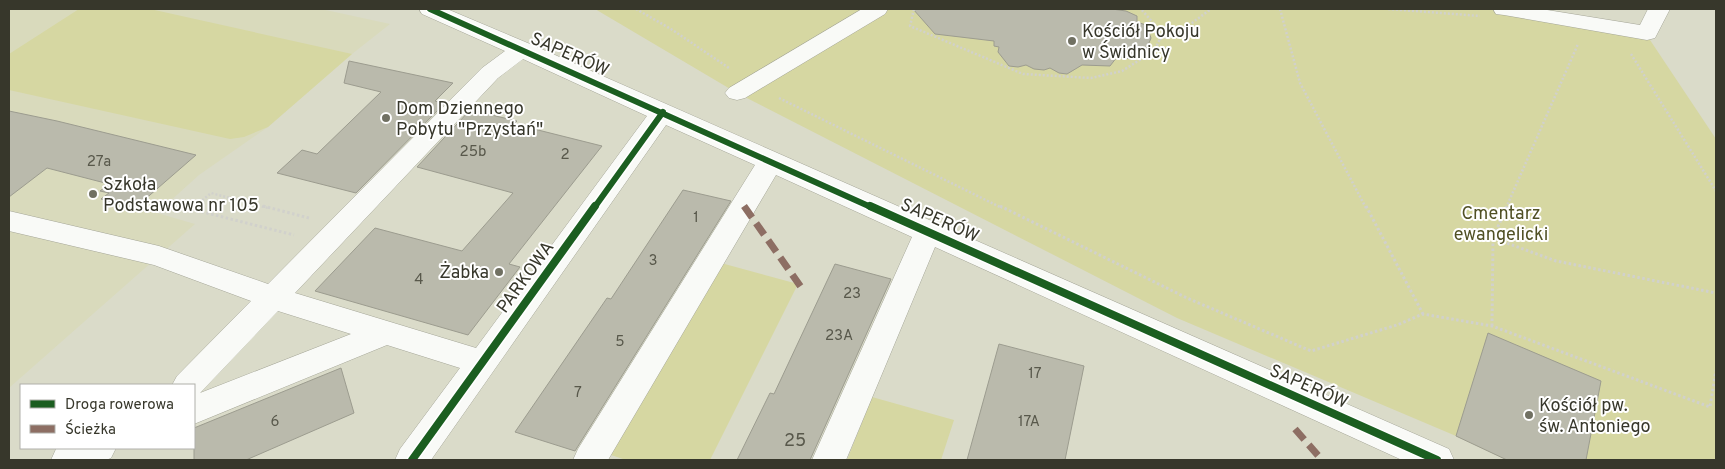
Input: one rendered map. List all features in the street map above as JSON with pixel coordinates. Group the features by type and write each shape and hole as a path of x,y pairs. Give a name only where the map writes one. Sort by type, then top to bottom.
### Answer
{"street":[{"name":"SAPERÓW","path":"430,9 1437,460"},
{"path":"744,88 877,9"},
{"path":"1504,9 1629,40 1647,33 1659,9"},
{"path":"189,384 274,298 326,237 490,74 522,50"},
{"name":"PARKOWA","path":"412,460 663,112"},
{"path":"590,460 771,161"},
{"path":"9,221 159,256 274,298 482,362"},
{"path":"829,460 928,232"},
{"path":"195,410 385,333"},
{"path":"68,460 96,449"}],"path":[{"path":"636,9 671,29 744,88 902,160 1187,298 1310,350 1397,325 1423,314 1492,326 1710,407 1716,370"},
{"path":"914,9 910,26 1023,74 1091,78 1122,71 1154,51 1160,39 1155,25 1141,9"},
{"path":"1160,39 1177,34 1211,9"},
{"path":"1280,9 1300,83 1423,314"},
{"path":"1629,40 1716,191"},
{"path":"1492,326 1493,238 1579,42"},
{"path":"211,193 328,223 326,237 311,240 192,209 211,193"},
{"path":"1493,238 1556,261 1716,293"}],"shaded area":[{"name":"Szkoła Podstawowa nr 105","path":"9,9 321,9 390,24 352,54 268,127 199,175 157,213 195,224 9,388"}],"green space":[{"path":"79,9 150,9 352,54 268,127 244,137 230,139 9,90 9,54"},
{"name":"Cmentarz ewangelicki","path":"595,9 1531,9 1554,13 1650,40 1716,139 1716,460 1507,460 1456,436 1177,318 737,93"},
{"path":"721,263 798,284 710,460 626,460 611,455"},
{"path":"872,397 954,420 941,460 847,460"}],"building":[{"name":"Kościół Pokoju w Świdnicy","path":"913,9 1112,9 1126,11 1137,16 1137,22 1146,25 1151,38 1146,50 1131,53 1132,59 1117,57 1110,66 1082,65 1067,74 1059,73 1050,68 1044,70 1034,69 1026,65 1018,67 1009,66 998,52 999,47 994,46 994,41 935,34"},
{"path":"349,61 453,83 435,101 444,104 356,193 277,173 302,150 317,154 381,92 344,83"},
{"path":"470,110 517,121 514,124 602,146 509,264 520,267 468,335 315,291 375,228 462,251 513,193 417,167"},
{"path":"9,111 196,155 135,208 101,199 109,193 100,191 109,184 47,168 9,197"},
{"path":"683,190 731,201 575,451 515,432 607,298 611,299"},
{"path":"835,264 891,279 810,460 737,460 770,393 774,394"},
{"name":"Kościół pw. św. Antoniego","path":"1488,333 1601,381 1586,460 1507,460 1456,436"},
{"path":"999,344 1084,366 1065,460 967,460"},
{"path":"341,368 354,413 246,460 194,460 195,428"}],"marked path":[{"path":"744,206 801,287"},
{"path":"1295,429 1322,460"}],"cycle path":[{"path":"430,9 1437,460"},
{"path":"412,460 663,112"}],"place":[{"name":"Kościół Pokoju w Świdnicy","path":"1072,41"},
{"name":"Dom Dziennego Pobytu \"Przystań\"","path":"386,118"},
{"name":"Szkoła Podstawowa nr 105","path":"93,194"},
{"name":"Żabka","path":"499,272"},
{"name":"Kościół pw. św. Antoniego","path":"1529,415"}]}
